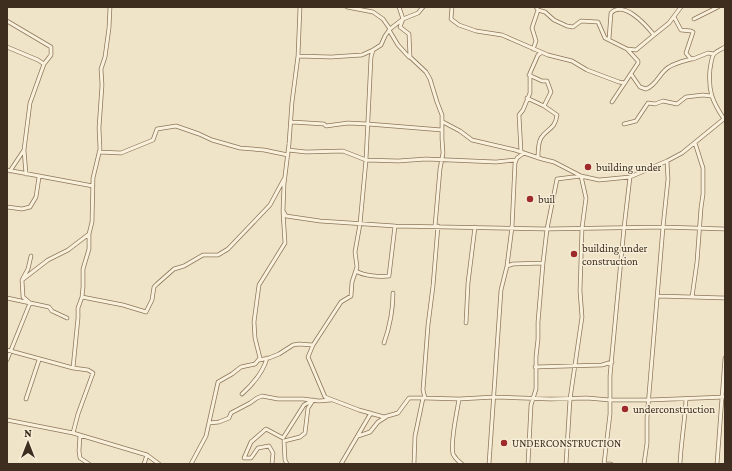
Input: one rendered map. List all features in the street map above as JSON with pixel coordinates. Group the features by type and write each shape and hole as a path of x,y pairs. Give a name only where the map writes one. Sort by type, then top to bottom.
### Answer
{"street":[{"path":"73,368 78,308 84,287 83,269 89,249 93,186 99,152 102,85 101,69 109,28 110,7"},
{"path":"260,360 255,338 254,322 259,284 285,243 283,210 285,177 298,56 300,7"},
{"path":"347,7 373,12 383,19 398,46 426,72 442,112 443,153 440,169 436,226 434,286 427,331 423,390 424,398 415,436 414,464"},
{"path":"399,7 404,19 400,28 408,34 410,58"},
{"path":"298,56 345,56 364,54 381,45 385,36 390,30 404,19 418,13 422,7"},
{"path":"452,7 450,16 456,23 476,31 502,35 541,53 572,61 587,70 625,83"},
{"path":"627,50 636,50 663,29 674,17 680,7"},
{"path":"694,19 718,7"},
{"path":"532,49 536,41 532,28 537,8 545,12 554,20 571,27 581,21 598,22 604,36 627,50 638,61 612,102"},
{"path":"609,39 611,13 620,8 638,16 654,35"},
{"path":"674,17 681,30 693,32 686,53 691,59"},
{"path":"7,21 51,47 51,55 44,64 30,103 24,150 26,174"},
{"path":"7,47 44,64"},
{"path":"631,74 640,87 646,89 654,85 670,66 708,53 714,54 725,47"},
{"path":"373,50 371,57 366,160 360,224 355,252 357,263 352,282 351,296 341,302 314,345 308,356 308,360 324,396 359,410 386,417"},
{"path":"489,464 501,290 507,266 512,227 512,202 516,160 522,153 519,117 530,90 529,75 541,53"},
{"path":"443,122 460,131 472,140 554,162 581,176 599,180 630,177 682,153 724,119 711,96 709,78 714,54"},
{"path":"529,75 540,81 547,81 550,87 550,95 544,106"},
{"path":"624,124 636,121 648,103 655,104 663,101 677,104 686,97 703,95 711,96"},
{"path":"527,98 544,106 556,114 557,118 552,127 540,140 538,158"},
{"path":"292,122 324,124 326,126 342,124 368,124 442,130"},
{"path":"99,152 116,154 125,152 153,140 157,129 173,126 240,148 288,154"},
{"path":"692,297 697,262 703,194 703,168 696,143"},
{"path":"24,150 9,171 93,186"},
{"path":"288,150 306,152 343,151 366,160 398,161 426,159 496,162 516,160"},
{"path":"644,464 647,443 649,400 668,179 667,161"},
{"path":"566,464 570,399 582,317 580,291 582,228 586,198 581,176"},
{"path":"528,464 531,405 536,389 535,367 538,322 547,229 557,179 581,176"},
{"path":"7,207 22,210 30,207 36,197 39,177"},
{"path":"82,298 123,305 146,312 152,300 154,287 156,284 174,269 184,266 203,255 218,255 228,249 270,205 285,177"},
{"path":"611,464 604,464 609,421 612,362 624,228 630,177"},
{"path":"283,210 283,213 288,217 320,221 395,226 512,227 547,229 663,227 725,229"},
{"path":"356,271 361,274 376,276 390,275 395,226"},
{"path":"466,323 468,283 474,227"},
{"path":"22,280 48,260 68,250 89,234"},
{"path":"582,248 604,249"},
{"path":"30,303 23,297 22,280 28,268 31,256"},
{"path":"507,266 513,264 543,263"},
{"path":"384,343 390,327 393,310 393,292"},
{"path":"658,296 725,298"},
{"path":"7,298 49,307 54,312 67,318"},
{"path":"7,360 8,350 30,303"},
{"path":"190,464 206,436 218,382 241,367 255,364 260,360 283,352 294,345 314,345"},
{"path":"8,350 39,360 88,370 93,373 78,414 73,433"},
{"path":"242,394 260,375 267,358"},
{"path":"717,464 721,427 725,358"},
{"path":"26,399 39,360"},
{"path":"535,367 602,365 612,362"},
{"path":"209,423 219,422 229,418 231,414 260,397 325,401 333,400"},
{"path":"358,436 370,432 378,422 386,417 398,413 409,398 459,399 494,397 649,400 723,397"},
{"path":"459,399 455,417 453,450 454,455 462,464"},
{"path":"680,464 686,399"},
{"path":"272,464 273,453 269,446 258,448 251,458 244,458 251,442 266,429 283,438 304,405 313,400"},
{"path":"287,464 285,460 284,440 300,437 305,432 308,408 313,400"},
{"path":"341,464 371,413"},
{"path":"7,420 80,435 147,456 159,464"},
{"path":"80,435 80,458 89,464"},
{"path":"144,464 147,456"}],"place":[{"name":"building under","path":"588,167"},
{"name":"buil","path":"530,199"},
{"name":"building under construction","path":"574,254"},
{"name":"underconstruction","path":"625,409"},
{"name":"UNDERCONSTRUCTION","path":"504,443"}]}
